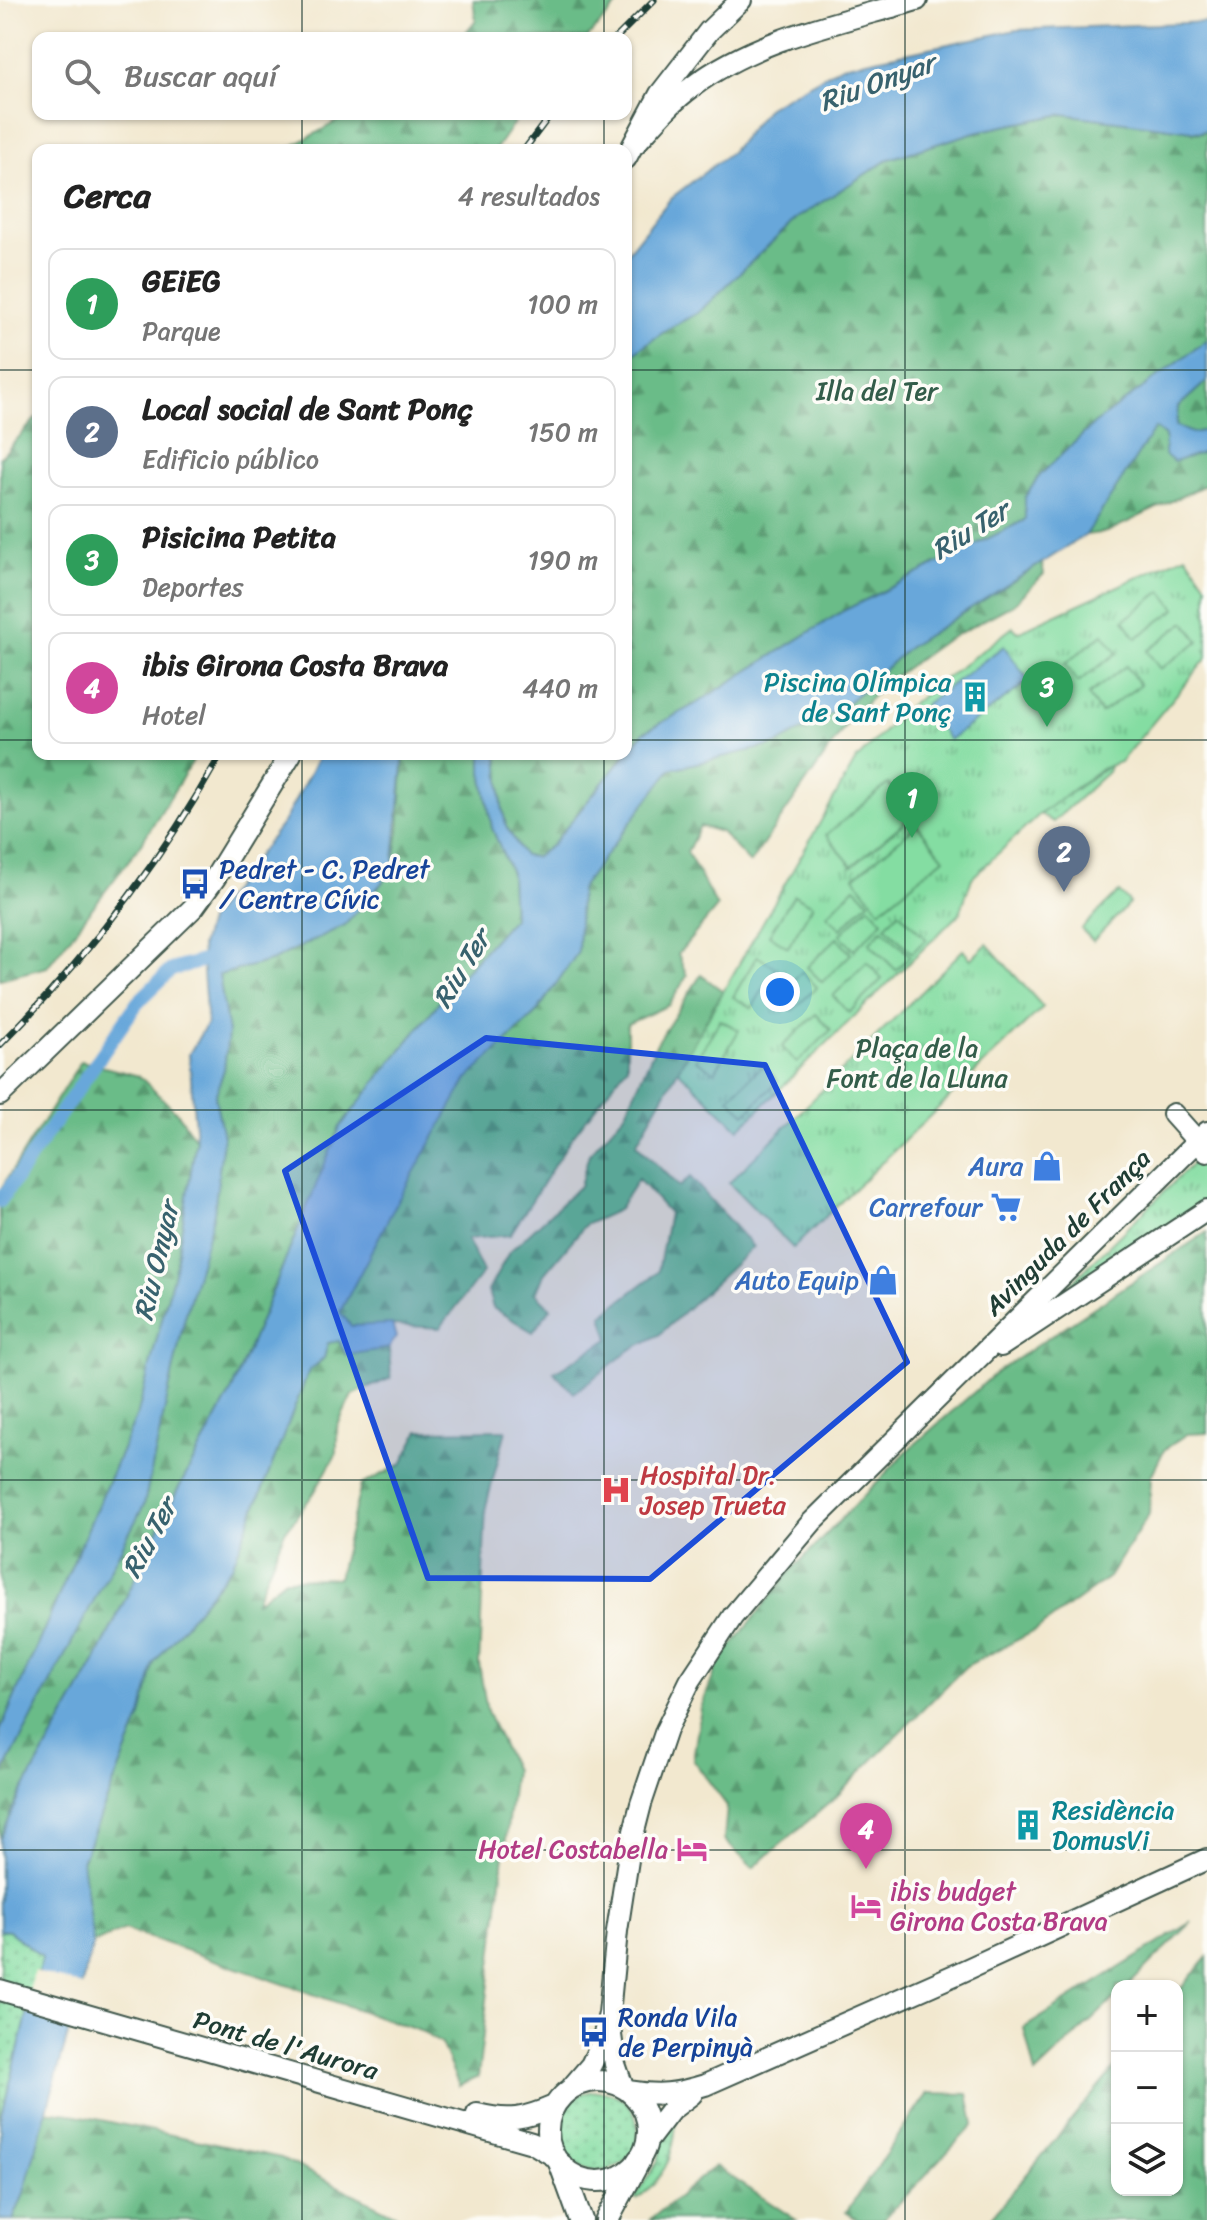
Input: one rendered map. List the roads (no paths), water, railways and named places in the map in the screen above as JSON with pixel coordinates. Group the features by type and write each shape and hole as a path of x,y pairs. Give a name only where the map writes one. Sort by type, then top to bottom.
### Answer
{"main road":[{"path":"632,149 660,94 709,31 741,0"},
{"path":"632,150 681,95 727,65 789,38 917,0"},
{"path":"0,1095 194,907 287,760"},
{"path":"1203,1142 1173,1114 1207,1122"},
{"name":"Avinguda de França","path":"572,2087 597,2055 609,2014 617,1931 634,1833 663,1738 690,1681 733,1616 812,1522 1203,1142"},
{"name":"Avinguda de França","path":"964,1371 1207,1210"},
{"path":"581,2220 547,2131 554,2106 572,2087 597,2080 653,2095 673,2095 705,2085 1207,1859"},
{"name":"Pont de l'Aurora","path":"0,1979 452,2114 532,2143 558,2160"},
{"name":"Pont de l'Aurora","path":"0,1990 452,2114 498,2119 525,2118 554,2106"},
{"name":"Avinguda de França","path":"609,2014 615,2064 626,2089"},
{"path":"558,2160 577,2177 605,2181 624,2174 671,2110 705,2085"},
{"path":"607,2220 643,2150 649,2128 644,2110 626,2089"}],"water":[{"name":"Riu Onyar","path":"1207,22 1207,130 1200,132 1063,114 975,132 889,159 797,218 698,313 632,354 632,247 671,198 731,152 768,107 842,66 1016,30"},
{"path":"1207,340 1207,381 1178,407 1176,426 1192,433 1207,430 1207,451 1174,462 1165,455 1165,436 1155,428 1086,535 909,647 849,702 778,744 671,769 580,889 578,952 536,1013 467,1079 397,1202 340,1312 351,1326 392,1324 396,1337 389,1348 346,1355 339,1341 328,1343 324,1358 309,1371 232,1566 154,1663 141,1716 82,1861 93,1944 23,2196 13,2220 0,2220 0,2122 42,1957 9,1931 0,1930 0,1839 20,1796 95,1662 175,1495 231,1392 340,1127 448,991 513,918 511,873 492,828 482,760 498,760 506,826 524,856 536,857 552,845 621,760 632,760 632,747 644,732 694,705 843,611 1025,520 1025,497 1040,475 1094,424"},
{"path":"1004,646 1029,681 949,740 924,705"},
{"path":"317,760 403,760 393,870 345,925 273,960 219,975 228,1033 224,1069 215,1097 223,1137 214,1213 184,1321 144,1505 0,1779 0,1731 138,1413 176,1264 196,1140 189,1054 207,1023 201,946 208,921 284,821"}],"waterway":[{"path":"0,1201 138,1002 171,970 202,961"}],"railway":[{"path":"622,32 654,0"},
{"path":"528,144 546,120"},
{"path":"0,1045 63,978 121,907 173,833 218,760"}],"place":[{"name":"Piscina Olímpica de Sant Ponç","path":"975,697"},
{"name":"Pisicina Petita","path":"1047,727"},
{"name":"GEiEG","path":"912,838"},
{"name":"Pedret - C. Pedret / Centre Cívic","path":"195,884"},
{"name":"Local social de Sant Ponç","path":"1064,892"},
{"name":"Aura","path":"1047,1166"},
{"name":"Carrefour","path":"1006,1207"},
{"name":"Auto Equip","path":"883,1280"},
{"name":"Hospital Dr. Josep Trueta","path":"616,1490"},
{"name":"Residència DomusVi","path":"1028,1825"},
{"name":"Hotel Costabella","path":"692,1849"},
{"name":"ibis Girona Costa Brava","path":"866,1869"},
{"name":"ibis budget Girona Costa Brava","path":"866,1906"},
{"name":"Ronda Vila de Perpinyà","path":"594,2032"}],"park label":[{"name":"Illa del Ter","path":"877,391"},
{"name":"Plaça de la Font de la Lluna","path":"917,1063"}],"water label":[{"name":"Riu Ter","path":"970,530"},
{"name":"Riu Ter","path":"461,969"},
{"name":"Riu Ter","path":"149,1538"}]}
